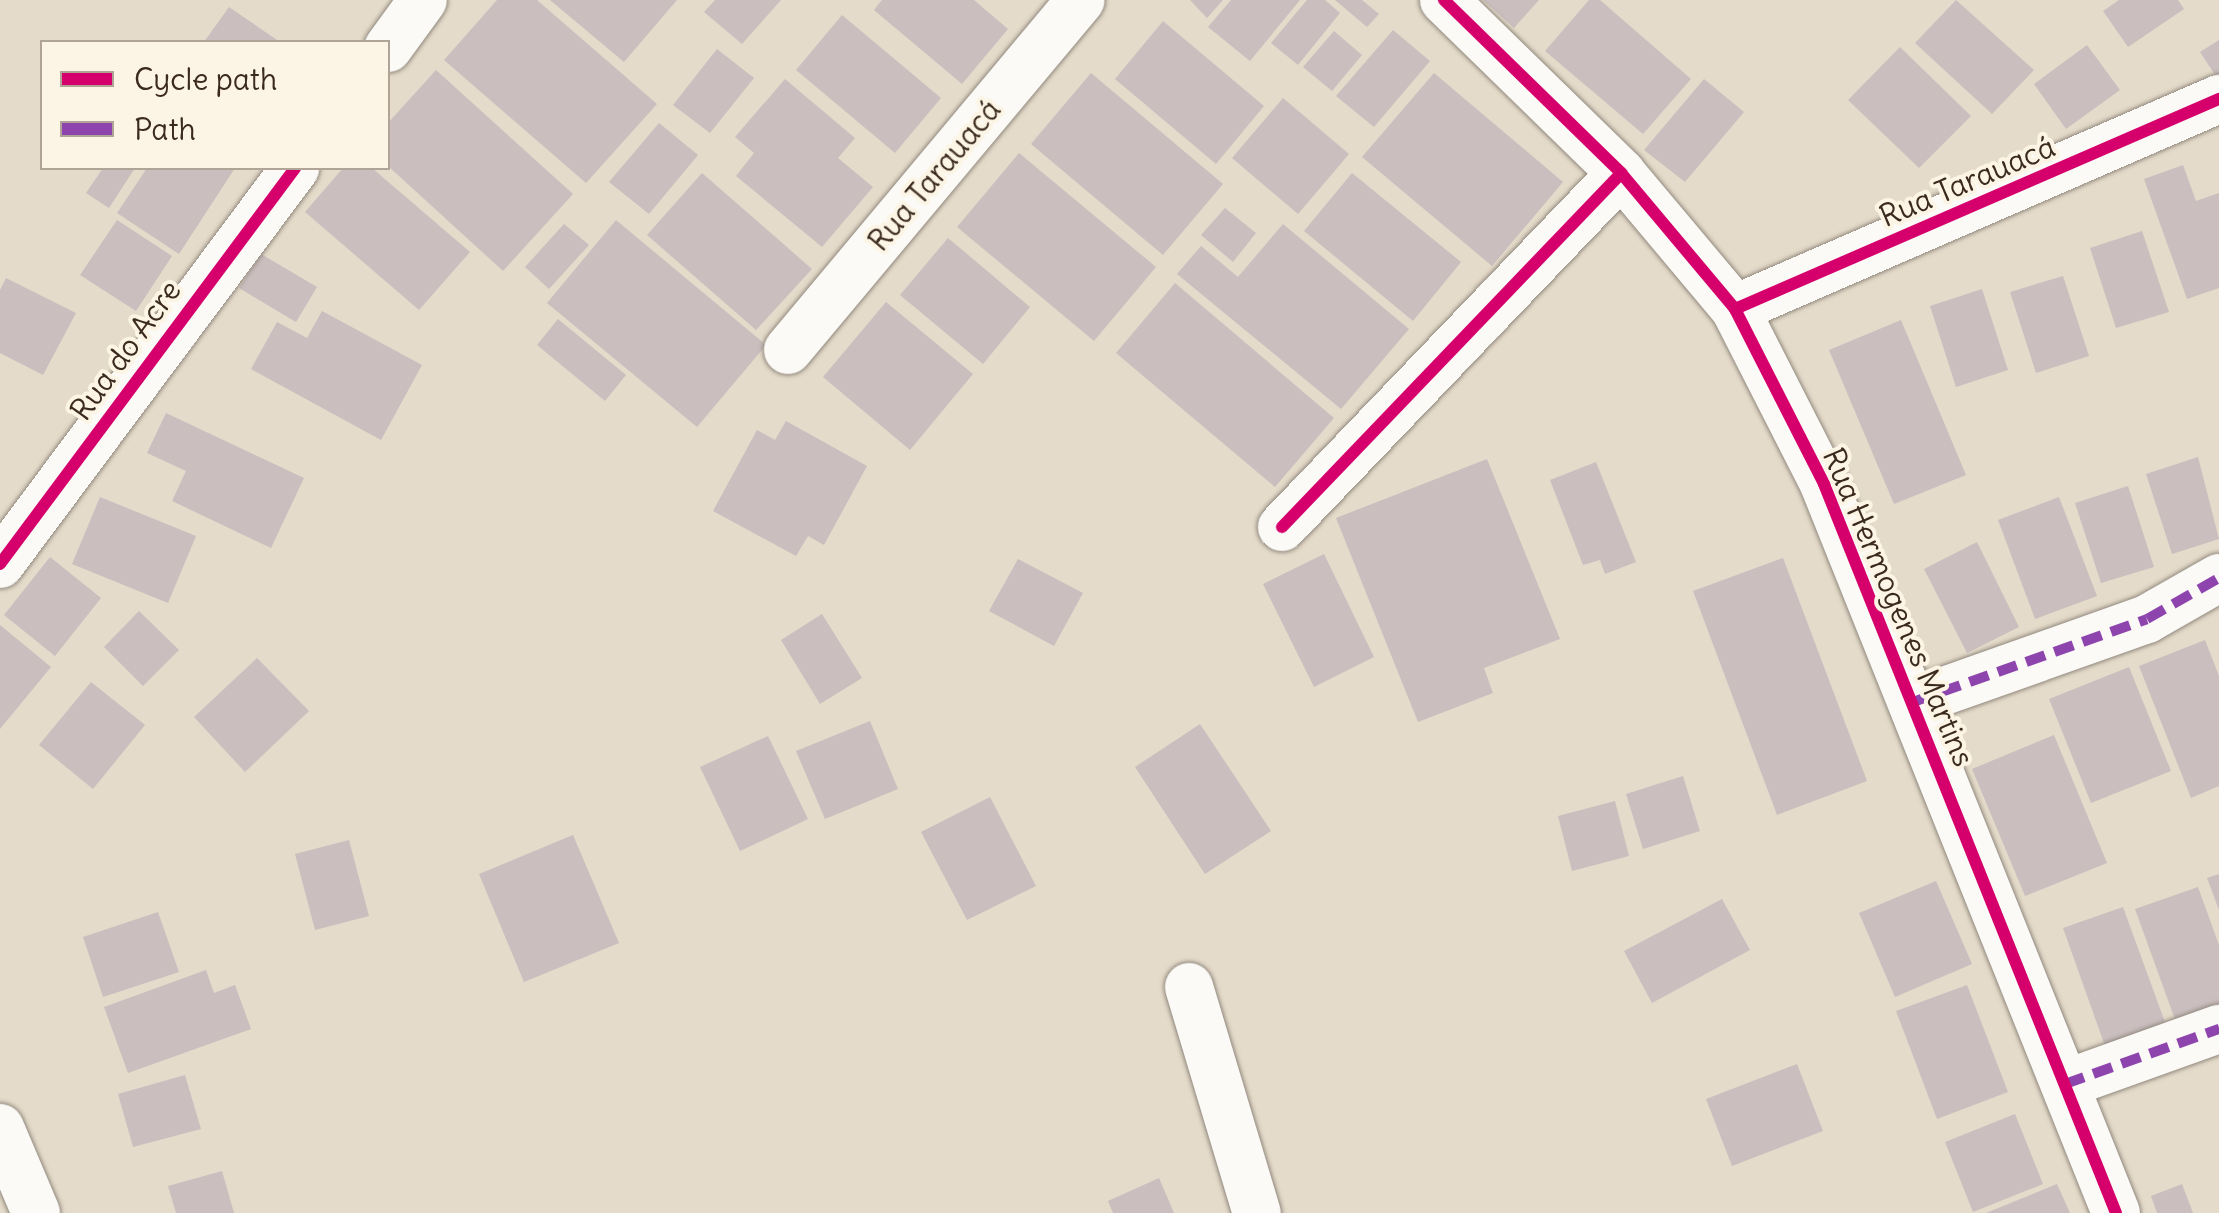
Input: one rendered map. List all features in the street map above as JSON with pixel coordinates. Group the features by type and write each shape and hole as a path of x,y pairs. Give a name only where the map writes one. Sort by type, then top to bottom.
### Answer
{"street":[{"path":"390,45 423,0"},
{"name":"Rua Tarauacá","path":"788,350 1081,0"},
{"name":"Rua Hermogenes Martins","path":"1444,0 1622,172 1735,310 1824,484 2116,1213"},
{"name":"Rua Tarauacá","path":"1735,310 2219,100"},
{"name":"Rua do Acre","path":"0,564 293,170"},
{"path":"1282,527 1622,172"},
{"path":"1913,702 2148,619 2219,578"},
{"path":"1189,987 1257,1213"},
{"path":"2065,1084 2219,1029"},
{"path":"0,1128 36,1213"}],"building":[{"path":"497,0 537,0 657,104 586,183 444,60"},
{"path":"550,0 677,0 624,62"},
{"path":"715,0 781,0 742,44 704,12"},
{"path":"882,0 974,0 1008,29 962,84 874,10"},
{"path":"1190,0 1223,0 1207,18"},
{"path":"1231,0 1300,0 1250,61 1208,27"},
{"path":"1307,0 1325,0 1340,13 1298,65 1271,43"},
{"path":"1335,0 1362,0 1379,14 1367,27"},
{"path":"1483,0 1539,0 1514,28"},
{"path":"1589,0 1600,0 1691,79 1643,134 1545,51"},
{"path":"1956,0 2034,70 1992,114 1915,43"},
{"path":"2119,0 2178,0 2184,9 2128,47 2103,11"},
{"path":"229,7 277,40 205,40"},
{"path":"842,15 941,98 895,153 796,70"},
{"path":"1163,21 1264,106 1216,164 1115,79"},
{"path":"1393,30 1430,61 1374,127 1336,96"},
{"path":"1334,31 1362,55 1332,91 1303,67"},
{"path":"2219,40 2219,81 2200,52"},
{"path":"2087,45 2120,90 2066,129 2034,84"},
{"path":"1900,47 1971,116 1919,168 1848,100"},
{"path":"717,49 754,78 710,133 673,105"},
{"path":"436,70 573,194 503,271 390,168 390,121"},
{"path":"1091,73 1223,184 1163,255 1031,144"},
{"path":"1434,73 1563,182 1492,266 1362,157"},
{"path":"785,79 855,138 838,158 873,187 822,247 736,176 754,153 735,137"},
{"path":"1704,79 1744,112 1685,182 1644,150"},
{"path":"1283,98 1349,154 1298,214 1232,158"},
{"path":"659,123 698,155 649,214 609,182"},
{"path":"1019,153 1156,267 1094,341 957,227"},
{"path":"2183,165 2196,201 2219,193 2219,288 2187,299 2144,179"},
{"path":"102,170 134,170 109,208 86,193"},
{"path":"146,170 234,170 179,254 117,213"},
{"path":"341,170 374,170 470,252 419,310 305,212"},
{"path":"702,173 812,269 756,330 647,235"},
{"path":"1352,173 1461,262 1413,321 1304,231"},
{"path":"1225,208 1256,233 1233,262 1201,235"},
{"path":"117,220 172,256 136,311 80,275"},
{"path":"616,220 766,345 697,427 547,303"},
{"path":"564,224 589,245 549,289 525,267"},
{"path":"1283,224 1409,329 1341,409 1177,274 1201,246 1238,277"},
{"path":"2142,231 2169,312 2116,328 2090,248"},
{"path":"948,238 1030,307 983,364 900,295"},
{"path":"261,254 317,287 296,322 239,288"},
{"path":"2063,276 2089,356 2036,373 2010,292"},
{"path":"6,278 76,313 43,375 0,353 0,290"},
{"path":"1175,283 1334,418 1275,487 1116,353"},
{"path":"1982,289 2008,370 1956,387 1930,306"},
{"path":"886,302 973,374 910,450 823,377"},
{"path":"322,311 422,365 381,440 251,369 277,322 307,338"},
{"path":"558,319 626,375 605,401 537,345"},
{"path":"1901,320 1966,475 1894,504 1829,350"},
{"path":"166,413 304,478 271,548 172,501 186,471 147,453"},
{"path":"786,421 867,466 824,545 808,536 796,556 713,511 757,430 775,440"},
{"path":"2198,457 2219,539 2172,554 2146,474"},
{"path":"1487,459 1560,639 1484,668 1493,693 1418,722 1336,518"},
{"path":"1596,462 1636,562 1605,574 1600,560 1583,565 1550,480"},
{"path":"2128,486 2154,567 2101,583 2075,503"},
{"path":"100,497 196,536 168,603 72,564"},
{"path":"2059,497 2097,596 2035,619 1998,520"},
{"path":"1977,542 2019,627 1967,653 1924,569"},
{"path":"1324,554 1374,657 1314,687 1263,584"},
{"path":"50,557 101,598 55,656 4,615"},
{"path":"1783,558 1867,781 1777,815 1693,591"},
{"path":"1018,559 1083,593 1054,646 989,611"},
{"path":"139,611 179,650 143,686 104,647"},
{"path":"822,614 862,678 820,704 781,640"},
{"path":"0,625 51,667 0,729"},
{"path":"2205,640 2219,676 2219,786 2191,798 2139,666"},
{"path":"257,658 309,711 245,772 194,717"},
{"path":"2129,667 2171,771 2091,803 2049,699"},
{"path":"91,682 145,725 93,789 39,745"},
{"path":"870,721 898,789 825,819 796,751"},
{"path":"1200,724 1271,831 1205,874 1135,767"},
{"path":"2054,735 2107,863 2025,896 1972,769"},
{"path":"768,736 808,819 740,851 700,767"},
{"path":"1683,776 1700,831 1643,849 1626,794"},
{"path":"990,797 1036,886 967,920 921,832"},
{"path":"1615,801 1629,856 1572,871 1558,816"},
{"path":"573,835 619,943 524,982 479,874"},
{"path":"349,840 369,916 315,930 295,854"},
{"path":"2219,874 2219,910 2207,878"},
{"path":"1936,881 1972,964 1895,997 1859,913"},
{"path":"2198,887 2219,945 2219,1010 2177,1025 2135,909"},
{"path":"1722,899 1750,950 1652,1003 1624,951"},
{"path":"2123,907 2166,1025 2105,1046 2063,928"},
{"path":"158,912 179,972 103,997 83,937"},
{"path":"206,970 214,993 235,985 251,1029 128,1073 104,1007"},
{"path":"1967,985 2008,1092 1937,1119 1896,1011"},
{"path":"1797,1064 1823,1131 1732,1166 1706,1099"},
{"path":"185,1075 201,1129 133,1147 118,1094"},
{"path":"2015,1114 2043,1184 1973,1212 1945,1142"},
{"path":"222,1171 234,1213 176,1213 168,1186"},
{"path":"1159,1178 1174,1213 1113,1213 1108,1201"},
{"path":"2057,1184 2070,1213 1986,1213"},
{"path":"2182,1184 2193,1213 2157,1213 2151,1196"}],"marked path":[{"path":"1913,702 2147,619 2219,578"},
{"path":"2065,1084 2219,1029"}],"cycle path":[{"path":"1444,0 1621,173 1735,309 1824,484 2116,1213"},
{"path":"1735,309 2219,99"},
{"path":"0,564 294,170"},
{"path":"1282,527 1621,173"}]}
